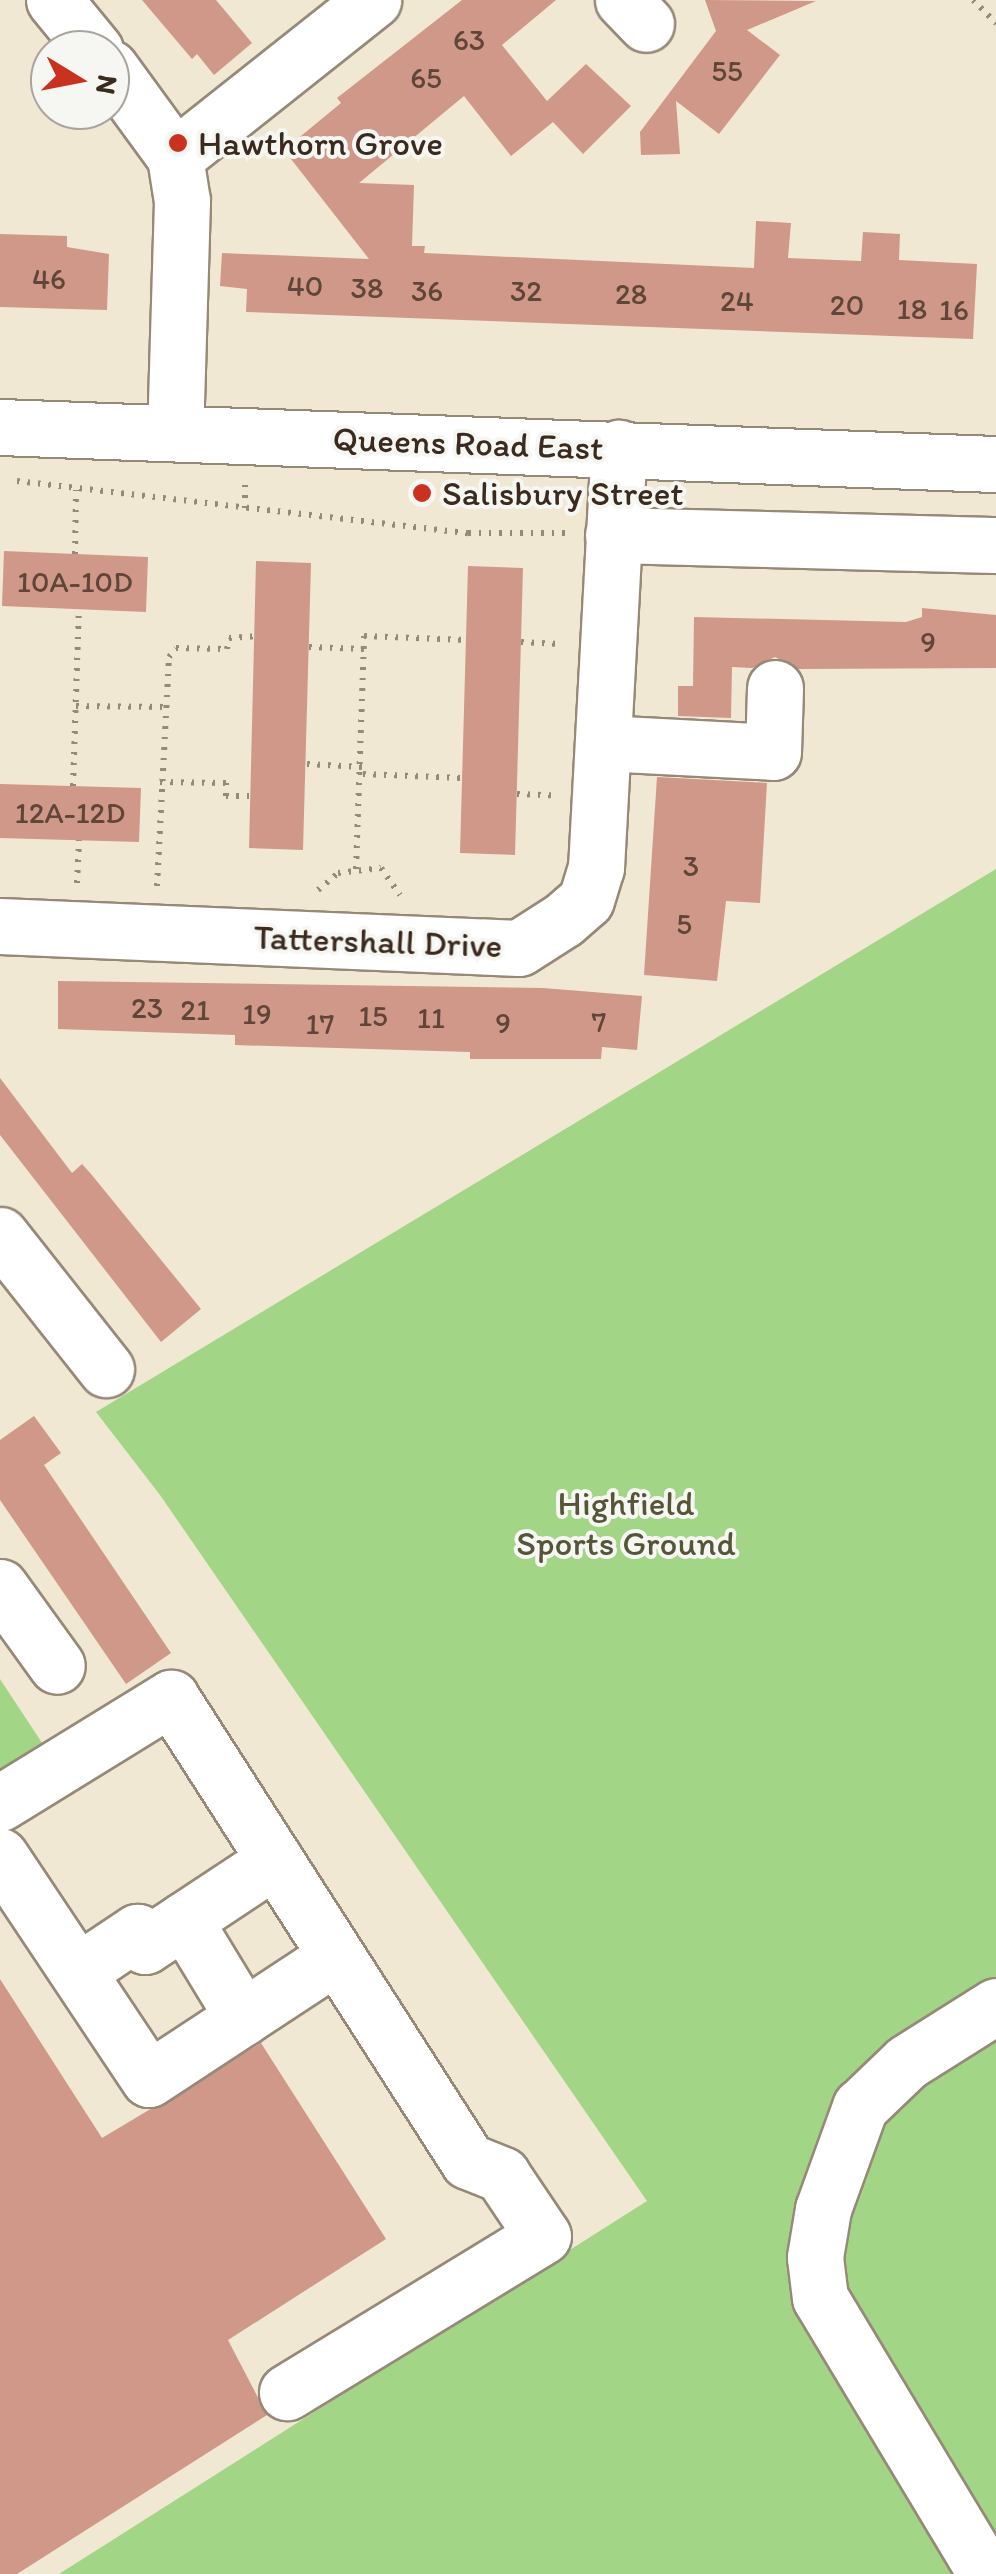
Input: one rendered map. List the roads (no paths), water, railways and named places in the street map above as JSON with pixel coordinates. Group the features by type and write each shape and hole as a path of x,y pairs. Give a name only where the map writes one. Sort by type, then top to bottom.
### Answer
{"street":[{"path":"54,0 79,30"},
{"path":"175,157 372,0"},
{"path":"130,95 175,157 182,200 175,433"},
{"name":"Queens Road East","path":"9,448 175,433 996,464"},
{"name":"Tattershall Drive","path":"0,926 518,948 586,900 596,868 604,743 594,528 619,448"},
{"path":"594,528 996,545"},
{"path":"604,743 774,752 775,688"},
{"path":"0,1235 106,1369"},
{"path":"9,1600 57,1666"},
{"path":"0,1803 171,1698 468,2161 502,2175 542,2236 287,2392"},
{"path":"0,1856 80,1970 149,2079 336,1956"},
{"path":"80,1970 136,1932 144,1946 275,1860"},
{"path":"184,1920 243,2017"},
{"path":"986,2574 820,2298 815,2257 828,2191 860,2107 907,2062 996,2006"}],"place":[{"name":"Hawthorn Grove","path":"178,143"},
{"name":"Salisbury Street","path":"422,493"}],"park label":[{"name":"Highfield Sports Ground","path":"626,1523"}]}
